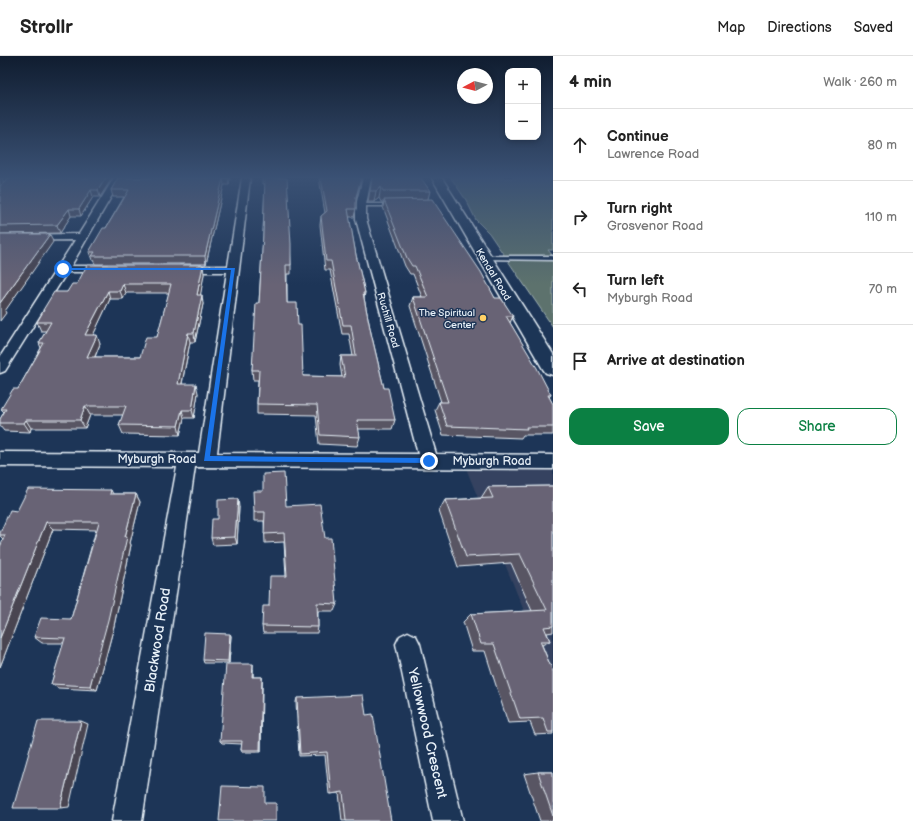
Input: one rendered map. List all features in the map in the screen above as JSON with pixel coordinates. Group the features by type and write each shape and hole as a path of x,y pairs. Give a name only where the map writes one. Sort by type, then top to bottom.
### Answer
{"main road":[{"name":"Kendal Road","path":"458,214 553,369"}],"street":[{"path":"0,368 97,214"},
{"name":"Blackwood Road","path":"128,821 234,269 241,214"},
{"name":"Ruchill Road","path":"361,214 429,461"},
{"path":"0,238 83,237"},
{"path":"63,269 118,269"},
{"path":"172,269 234,269"},
{"name":"Myburgh Road","path":"0,459 553,462"},
{"name":"Yellowwood Crescent","path":"408,644 448,821"}],"lane":[{"path":"485,258 553,258"}],"shaded area":[{"path":"463,461 553,462 553,682"}],"green space":[{"path":"473,214 553,214 553,250 548,250 553,256 553,327 489,233 476,220"}],"building":[{"path":"0,214 65,214 57,225 0,226"},
{"path":"115,214 215,214 205,256 92,256 95,252 89,252 103,228 106,228"},
{"path":"264,214 289,214 291,265 286,265 287,303 297,303 298,325 301,325 303,376 345,377 341,356 356,356 351,325 343,325 331,261 326,261 321,216 324,214 349,214 356,255 365,293 363,293 371,333 384,388 388,388 395,420 357,420 360,437 320,435 317,405 257,404 259,370 252,370 256,303 259,303"},
{"path":"389,214 442,214 481,272 495,298 501,298 513,316 506,316 551,395 548,395 553,404 553,427 526,427 527,429 447,426 439,402 448,402 413,297 428,297 415,266 412,266 407,258"},
{"path":"0,234 50,234 0,303"},
{"path":"87,265 203,265 197,295 202,295 194,333 188,333 178,384 196,384 192,410 182,410 178,426 119,425 126,406 85,406 80,420 26,420 24,423 0,423 0,419 6,409 1,409 13,389 18,389 44,343 39,343 51,322 37,322 43,310 54,292 67,292 72,284 77,284","holes":["123,284 171,284 157,337 146,337 140,357 87,357 97,335 85,335 108,291 120,291"]},
{"path":"284,473 286,506 320,504 325,538 331,538 337,604 317,603 318,627 262,626 263,606 269,606 270,576 287,576 284,533 264,534 265,512 254,512 253,491 263,491 263,474"},
{"path":"553,486 553,626 544,627 550,641 540,641 553,672 553,732 548,732 543,718 520,719 494,644 481,644 471,614 547,610 520,554 466,557 445,500 493,498 488,487"},
{"path":"28,489 111,490 110,494 136,494 125,537 127,537 108,620 90,686 51,684 65,638 34,637 41,618 71,619 99,522 46,522 0,638 0,547 5,535 0,535 0,533 10,510 17,511"},
{"path":"238,499 235,537 211,538 212,519 218,519 218,500"},
{"path":"205,633 230,634 228,661 203,660"},
{"path":"226,664 253,664 252,677 262,677 260,750 241,750 242,741 220,741"},
{"path":"363,695 366,715 373,714 391,821 346,821 343,792 331,794 327,752 300,754 297,698"},
{"path":"38,721 81,721 60,808 13,808"},
{"path":"538,772 553,772 553,816"},
{"path":"222,786 265,787 265,803 276,803 276,821 219,821"}],"place":[{"name":"The Spiritual Center","path":"483,318"}],"route":[{"path":"63,269 234,269 206,459 429,461"}]}
